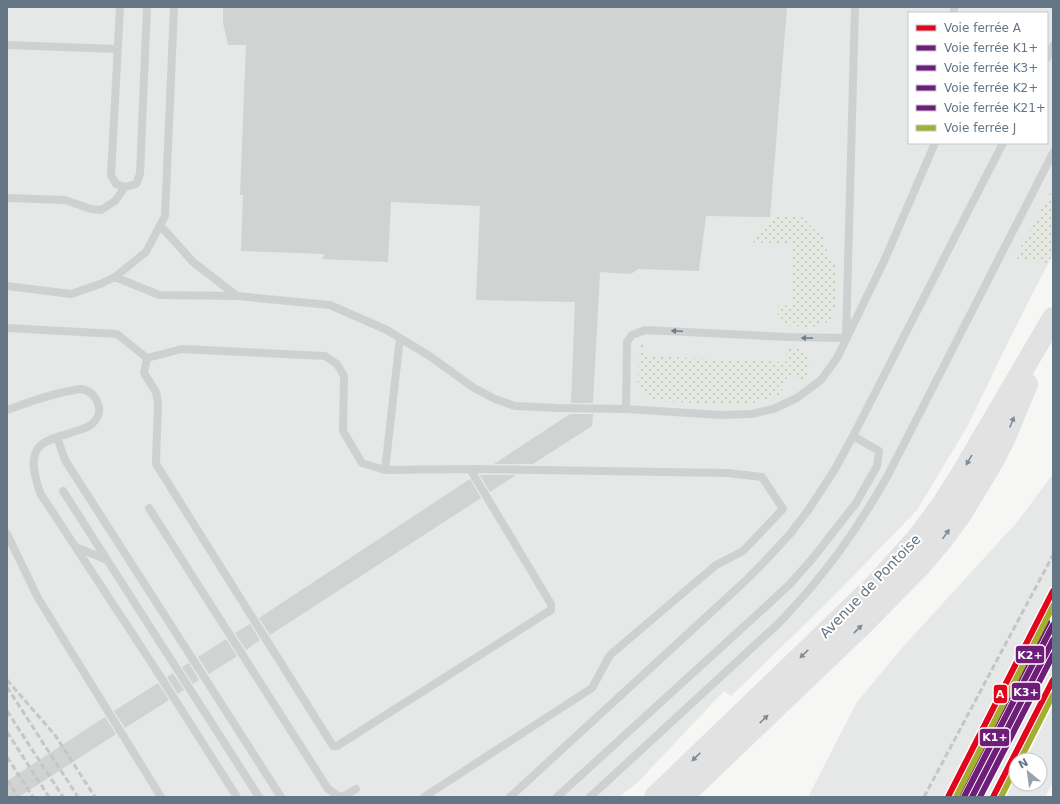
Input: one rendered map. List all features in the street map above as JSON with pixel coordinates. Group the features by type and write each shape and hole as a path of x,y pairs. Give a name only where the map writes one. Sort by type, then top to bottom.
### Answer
{"main road":[{"name":"Avenue de Pontoise","path":"655,797 874,586 918,538 942,505 961,475 1053,318"},
{"name":"Avenue de Pontoise","path":"682,797 862,625 919,567 942,540 968,503 996,455 1053,322"}],"lane":[{"path":"120,7 111,175 116,184 125,186 136,184 140,174 147,7"},
{"path":"7,286 71,294 115,277 146,252 165,216 174,7"},
{"path":"846,338 855,7"},
{"path":"7,45 118,49"},
{"path":"1048,56 1053,46"},
{"path":"115,277 159,295 237,296 330,305 387,330 431,357 474,388 495,399 515,406 626,409 721,415 751,414 773,409 797,398 821,380 837,358 886,259 935,144"},
{"path":"510,797 742,584 790,534 809,509 853,436 1003,144"},
{"path":"590,797 778,623 828,568 850,538 870,508 888,475 1053,153"},
{"path":"7,198 65,200 91,209 101,210 115,201 125,186"},
{"path":"160,225 193,262 237,296"},
{"path":"7,328 117,334 147,358"},
{"path":"626,409 627,342 632,335 645,330 787,337 846,338"},
{"path":"385,470 400,338"},
{"path":"147,358 182,349 326,356 337,364 344,376 343,431 362,463 385,470 470,469 728,473 762,477 783,509 743,551 716,565 610,655 592,688 424,797"},
{"path":"147,358 144,373 156,392 158,402 156,464 333,746 337,746 551,610 551,604 470,469"},
{"path":"7,410 54,394 80,389 89,392 97,398 100,408 98,417 92,425 56,437 40,446 34,457 34,475 40,493 238,797"},
{"path":"557,797 790,584 813,558 856,503 877,466 880,451 853,436"},
{"path":"56,437 65,460 281,797"},
{"path":"63,491 258,797"},
{"path":"149,508 328,789 341,797 356,789"},
{"path":"7,534 38,598 161,797"},
{"path":"76,547 107,560"}],"shaded area":[{"path":"7,7 1053,7 1053,254 967,427 917,510 832,598 731,696 724,691 638,782 619,797 7,797"},
{"path":"1053,188 1053,254 1048,263 1015,258"},
{"path":"776,215 807,218 809,225 824,237 828,256 836,262 836,294 834,312 830,319 823,324 807,327 789,326 779,322 777,309 779,305 791,306 793,244 748,242"},
{"path":"643,340 645,340 645,356 786,362 787,346 795,346 804,351 810,365 807,375 800,382 792,377 789,377 784,381 782,385 783,394 755,403 738,405 655,401 644,396 638,384 639,346"},
{"path":"1053,474 1053,782 1048,791 1048,752 1008,752 1008,792 1048,792 1045,797 808,797 857,702 901,649 1018,521"}],"building":[{"path":"223,7 787,7 770,217 706,216 699,271 638,269 631,274 600,272 593,403 571,403 575,302 476,300 480,206 391,202 388,262 323,259 324,254 241,251 243,195 240,195 246,45 228,45 223,23"},
{"path":"570,414 593,414 592,426 533,464 494,464"},
{"path":"480,475 516,475 490,492"},
{"path":"470,479 481,498 270,635 259,618"},
{"path":"250,624 260,640 246,650 235,633"},
{"path":"226,639 237,656 209,674 198,657"},
{"path":"189,663 199,680 193,684 182,667"},
{"path":"173,673 184,690 178,694 167,677"},
{"path":"158,683 169,700 125,728 114,711"},
{"path":"105,717 116,734 19,797 7,797 7,781"}],"railway":[{"path":"924,797 1053,555"},
{"path":"7,680 55,735 95,797"},
{"path":"7,687 78,797"},
{"path":"7,711 63,797"},
{"path":"7,732 49,797"},
{"path":"7,757 33,797"},
{"path":"7,780 18,797"}],"rail line":[{"name":"A","path":"948,797 1053,591"},
{"name":"J","path":"956,797 1053,606"},
{"name":"K2+","path":"958,794 1047,622"},
{"name":"K1+","path":"964,797 1053,625"},
{"name":"K3+","path":"972,797 1053,640"},
{"name":"K21+","path":"980,797 1053,655"},
{"name":"A","path":"993,797 1053,680"},
{"name":"J","path":"1024,752 1053,695"},
{"name":"J","path":"1001,797 1008,783"}]}
